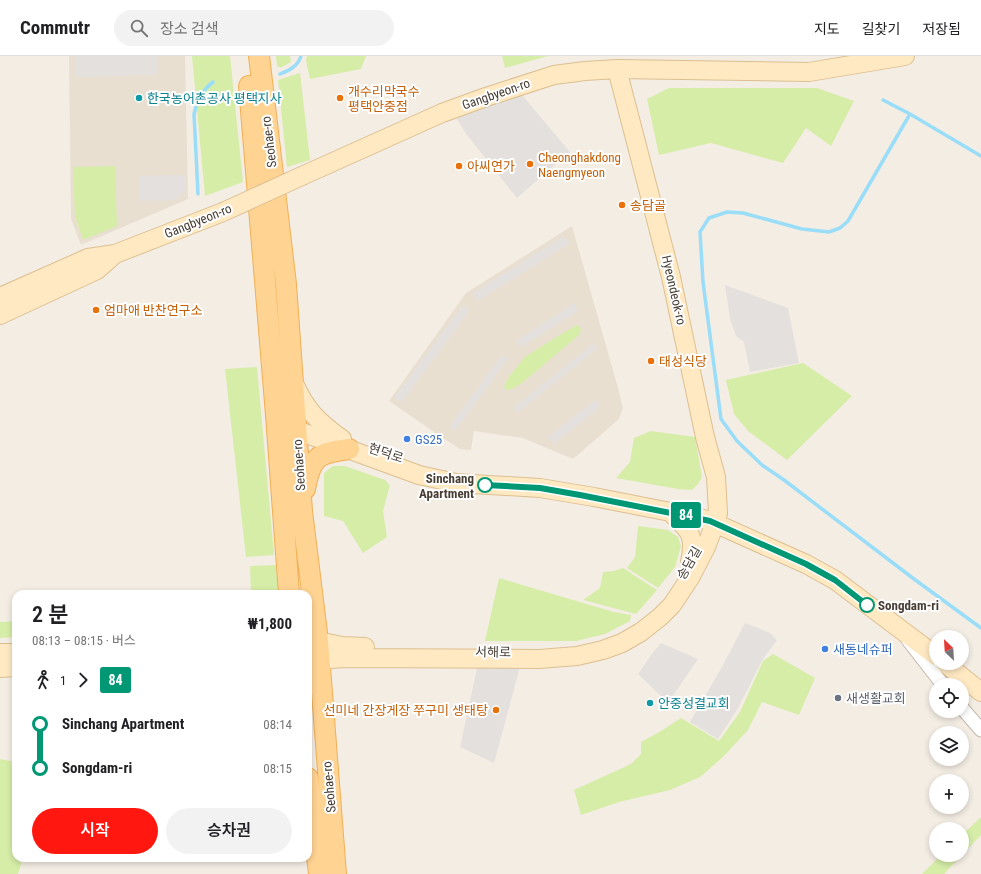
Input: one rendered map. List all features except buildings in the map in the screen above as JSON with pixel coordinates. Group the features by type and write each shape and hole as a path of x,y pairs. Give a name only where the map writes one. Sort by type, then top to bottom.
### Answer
{"main road":[{"name":"Seohae-ro","path":"246,56 262,237 286,422 302,511 309,590"},
{"name":"Seohae-ro","path":"259,56 286,284 292,379 286,422 289,590"},
{"name":"Gangbyeon-ro","path":"0,297 88,258 115,254 223,212 442,113 554,75 618,69 809,72 905,56"},
{"name":"Hyeondeok-ro","path":"618,69 671,277 705,437 716,477 714,517"},
{"name":"Gangbyeon-ro","path":"0,315 97,270 115,254"},
{"path":"292,379 299,395 315,418 345,444"},
{"path":"286,422 345,444 419,475 456,483 540,488 670,512 714,517 706,547 690,578 672,605 660,618 641,632 622,643 602,650 576,656 539,659 343,658 314,660"},
{"path":"302,511 308,474 314,462 319,457 336,451 345,444"},
{"name":"현덕로","path":"345,444 446,471 530,482 683,506 714,517 835,580 900,629"},
{"path":"670,512 688,530 692,540 690,562"},
{"name":"송담길","path":"658,610 680,579 714,517"},
{"name":"서해로","path":"313,641 342,646 425,650 545,653 575,652 605,645 622,637 640,625 658,610"},
{"name":"Seohae-ro","path":"312,629 336,874"},
{"path":"900,629 929,651"},
{"path":"0,653 12,653"},
{"path":"0,668 12,667"},
{"path":"954,670 981,692"},
{"name":"Seohae-ro","path":"312,813 319,874"}],"street":[{"path":"900,629 938,678"},
{"path":"969,716 981,730"}],"shaded area":[{"name":"한국농어촌공사 평택지사","path":"69,56 185,56 188,199 81,245 71,219"},
{"path":"75,56 157,56 158,75 75,77"},
{"path":"522,95 570,152 517,198 467,135 455,116"},
{"path":"185,175 185,192 175,200 140,201 140,176"},
{"path":"572,226 623,408 619,419 573,459 523,438 474,431 471,450 460,449 389,401 466,293"},
{"path":"564,236 569,244 478,301 473,293"},
{"path":"725,285 788,308 799,363 750,372 744,342 736,336 730,319"},
{"path":"574,303 578,311 521,347 516,341"},
{"path":"463,305 470,310 402,402 395,397"},
{"path":"594,343 598,348 517,413 513,408"},
{"path":"502,355 508,359 455,431 449,427"},
{"path":"595,400 600,407 554,444 548,437"},
{"path":"745,623 770,633 777,640 763,659 737,710 718,739 690,722 722,667"},
{"path":"661,643 698,659 668,703 638,674"},
{"path":"478,664 520,667 494,763 460,747"}],"green space":[{"path":"192,56 230,56 243,182 205,196"},
{"path":"276,56 290,56 291,62 282,67 277,67"},
{"path":"307,56 366,56 361,69 310,79 306,61"},
{"path":"502,56 548,56 505,68"},
{"path":"300,73 310,160 287,167 278,80"},
{"path":"669,88 817,88 854,101 831,146 806,128 783,163 711,143 659,155 647,99"},
{"path":"115,166 117,226 83,240 75,216 73,167"},
{"path":"577,325 581,330 579,335 522,383 512,389 507,390 504,387 508,378 525,357"},
{"path":"803,363 852,396 787,460 748,431 734,414 726,380"},
{"path":"257,367 274,555 246,557 225,369"},
{"path":"651,431 695,437 702,477 692,490 616,478 630,462 634,438"},
{"path":"333,466 345,466 385,480 390,485 383,511 387,537 363,553 343,521 324,516 324,473"},
{"path":"638,526 668,530 678,537 681,546 675,567 658,588 627,568 635,557"},
{"path":"276,565 278,590 251,590 250,566"},
{"path":"623,568 657,590 636,614 583,600 600,588 603,572"},
{"path":"499,578 614,612 631,615 630,621 605,634 576,641 485,641"},
{"path":"12,621 12,637 0,638 0,622"},
{"path":"773,654 815,678 799,715 762,702 748,730 723,757 700,777 670,790 619,802 581,815 574,790 631,764 641,754 641,742 681,718 719,741 740,712 763,661"},
{"path":"0,759 12,761 12,862 22,862 18,874 0,874"},
{"path":"981,817 981,835 969,848 969,828"},
{"path":"934,862 955,862 944,874 922,874"}],"waterway":[{"path":"280,74 293,67 301,56"},
{"path":"198,194 194,114 200,96 213,82"},
{"path":"883,100 910,114 981,156"},
{"path":"910,114 848,221 840,228 829,232 802,229 743,213 727,212 709,218 700,232 703,282 721,419 737,441 762,465 981,628"}],"bus line":[{"name":"84","path":"485,485 540,488 594,497 710,521 806,564 835,580 867,605"}],"place":[{"name":"한국농어촌공사 평택지사","path":"139,98"},
{"name":"개수리막국수 평택안중점","path":"340,98"},
{"name":"Cheonghakdong Naengmyeon","path":"530,164"},
{"name":"아씨연가","path":"459,166"},
{"name":"송담골","path":"622,205"},
{"name":"엄마애 반찬연구소","path":"96,310"},
{"name":"태성식당","path":"651,361"},
{"name":"GS25","path":"407,439"},
{"name":"Sinchang Apartment","path":"485,485"},
{"name":"Songdam-ri","path":"867,605"},
{"name":"새동네슈퍼","path":"825,649"},
{"name":"새생활교회","path":"838,698"},
{"name":"안중성결교회","path":"650,703"},
{"name":"선미네 간장게장 쭈구미 생태탕","path":"496,710"}]}
